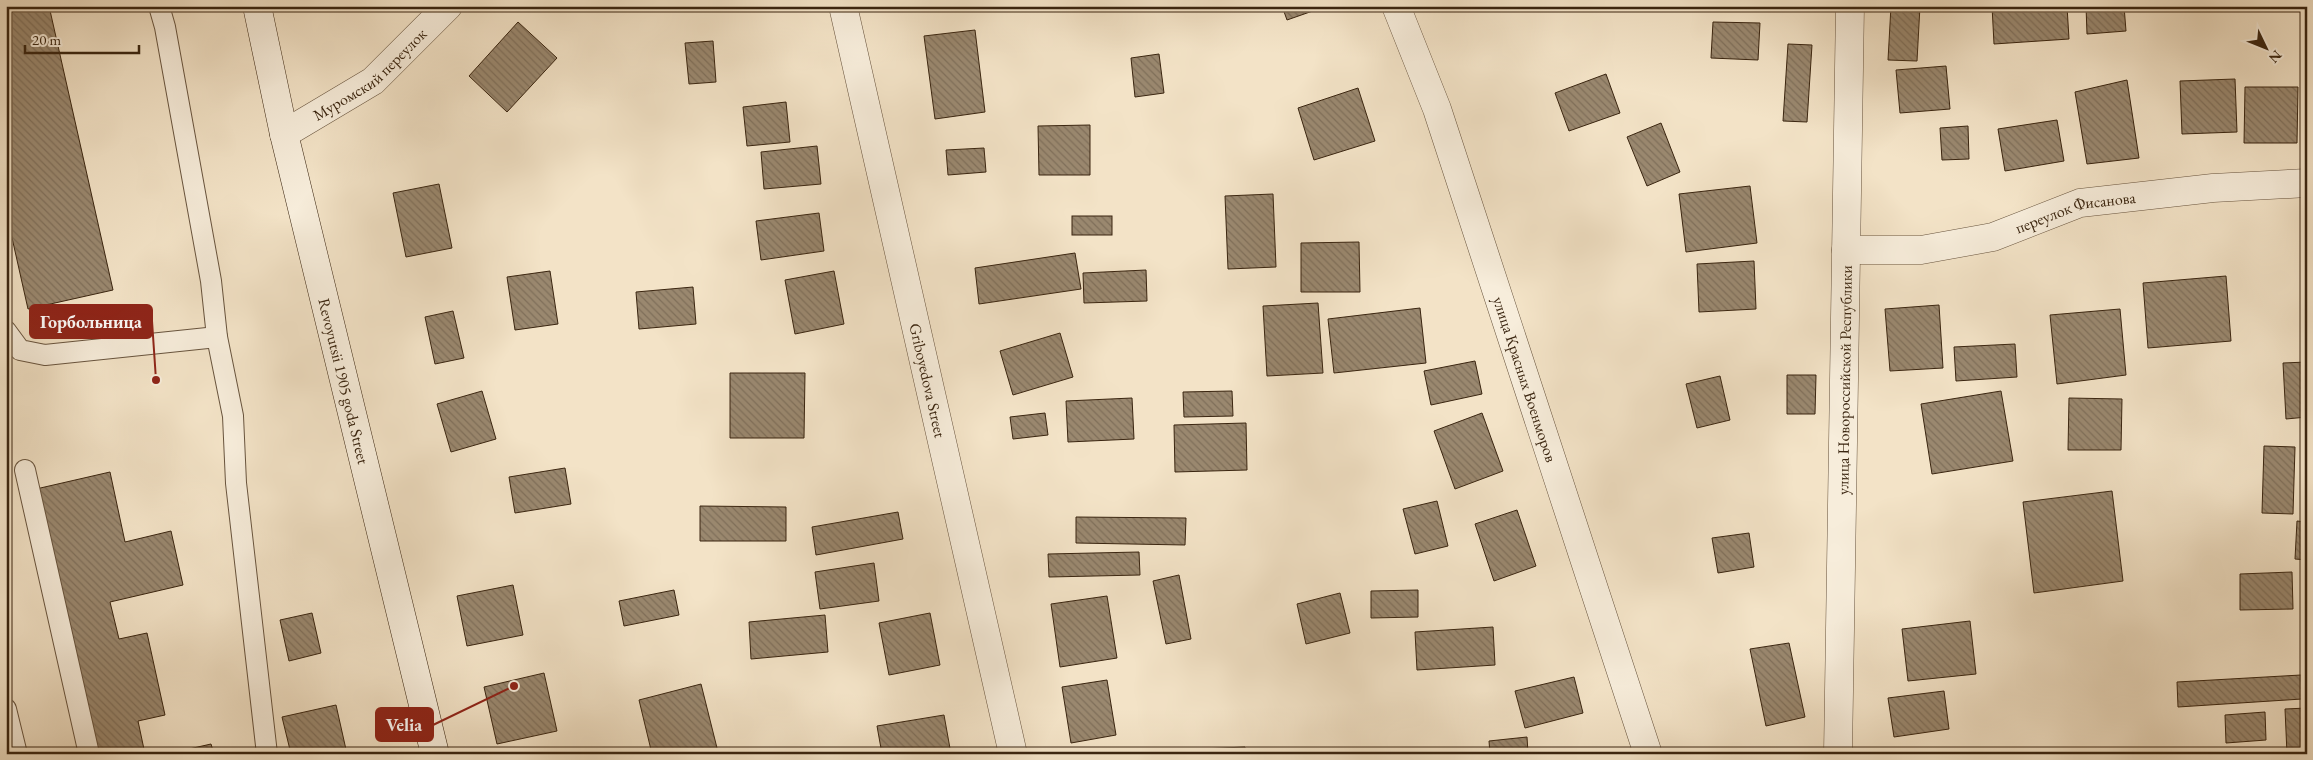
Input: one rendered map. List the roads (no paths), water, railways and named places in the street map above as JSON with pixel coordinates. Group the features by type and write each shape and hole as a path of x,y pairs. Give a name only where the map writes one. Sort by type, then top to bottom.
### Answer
{"street":[{"name":"Revoyutsii 1905 goda Street","path":"257,6 284,134 435,754"},
{"name":"Муромский переулок","path":"284,134 373,81 448,6"},
{"name":"Griboyedova Street","path":"843,6 1013,754"},
{"name":"улица Красных Военморов","path":"1396,6 1437,108 1648,754"},
{"name":"улица Новороссийской Республики","path":"1838,754 1850,6"},
{"name":"переулок Фисанова","path":"1846,250 1921,250 1992,237 2080,203 2213,188 2307,183"}],"lane":[{"path":"159,6 165,27 211,281 217,337 233,416 236,483 267,754"},
{"path":"6,331 20,350 45,355 217,337"},
{"path":"25,470 89,754"},
{"path":"6,709 17,754"}],"place":[{"name":"Горбольница","path":"156,380"},
{"name":"Velia","path":"514,686"}]}
